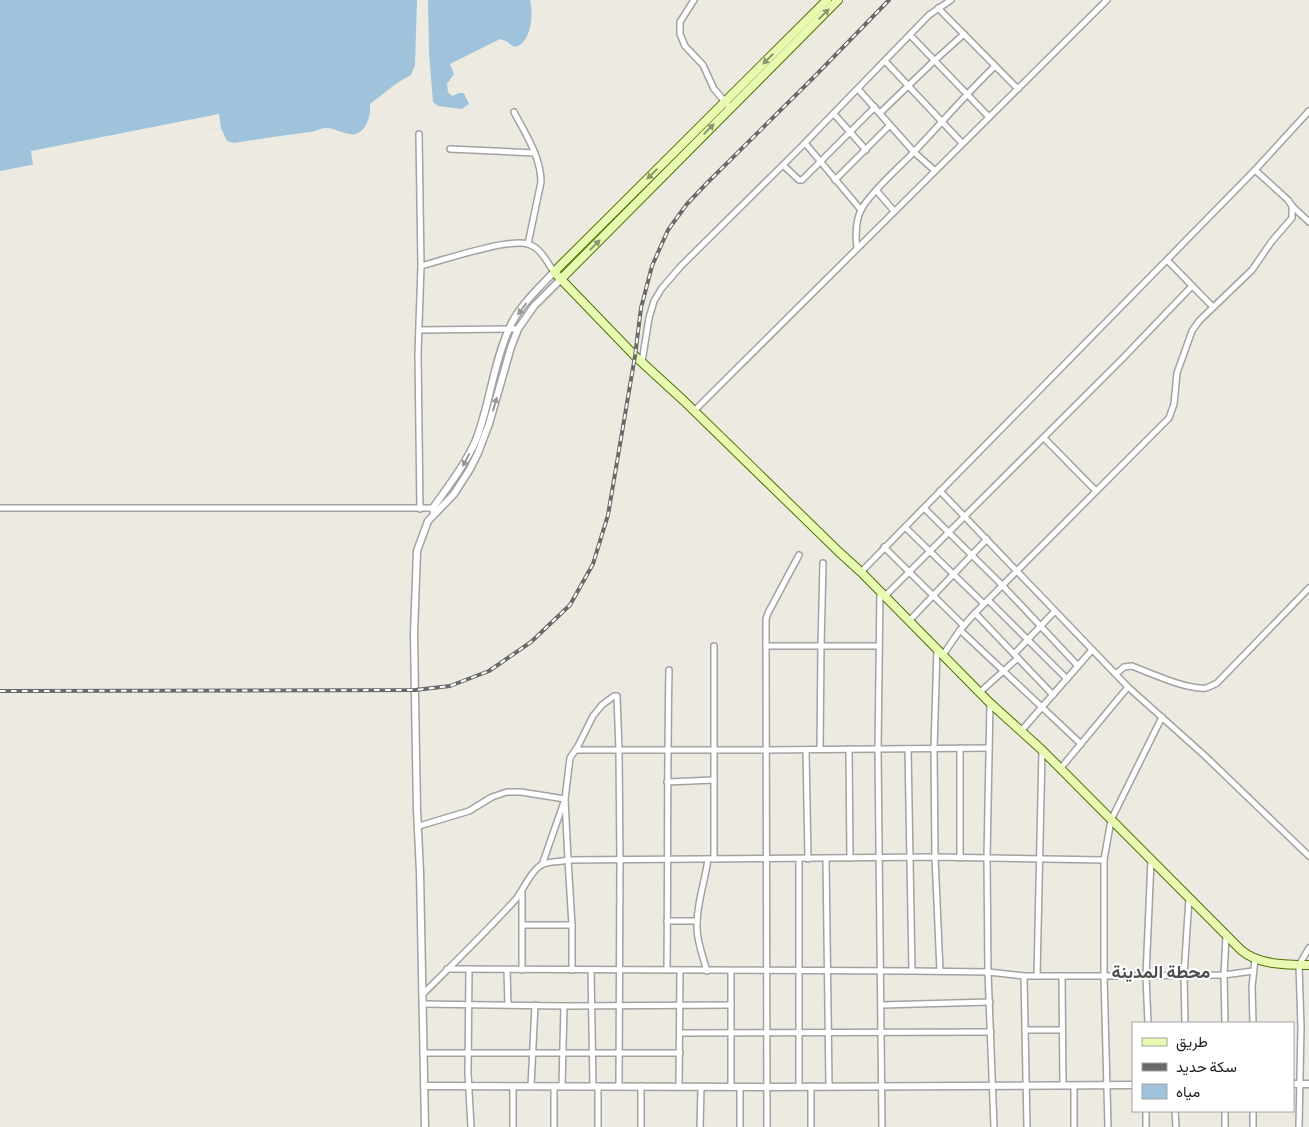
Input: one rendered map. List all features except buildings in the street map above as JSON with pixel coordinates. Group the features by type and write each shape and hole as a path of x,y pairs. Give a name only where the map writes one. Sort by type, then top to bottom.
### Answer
{"main road":[{"path":"561,279 827,0"},
{"path":"838,0 554,272 642,362 861,572 990,702 1042,750 1226,936 1246,954 1255,959 1309,965"}],"street":[{"path":"694,0 680,22 680,34 685,46 703,65 712,85 728,105"},
{"path":"642,362 649,318 654,301 662,288 681,266 834,114 929,15 950,0"},
{"path":"694,411 934,170 1018,89 1103,1"},
{"path":"938,8 1018,89"},
{"path":"880,113 964,34"},
{"path":"910,35 989,117"},
{"path":"885,61 962,143"},
{"path":"857,248 857,226 861,210 876,190 995,66"},
{"path":"858,89 914,152 934,170"},
{"path":"783,164 799,180 802,180 875,107"},
{"path":"861,572 1255,170 1309,111"},
{"path":"514,112 535,154 541,173 541,182 528,244"},
{"path":"834,114 866,150"},
{"path":"835,180 890,125"},
{"path":"419,134 421,266 419,330 420,508"},
{"path":"805,143 861,210"},
{"path":"450,150 535,154"},
{"path":"1255,170 1283,194 1292,206 1309,222"},
{"path":"876,190 894,211"},
{"path":"943,655 962,628 986,602 1169,418 1174,404 1177,373 1190,336 1199,321 1258,264 1272,241 1292,218 1292,206"},
{"path":"421,266 481,249 511,244 528,244 538,250 554,272 529,299 509,328 502,346 476,438 464,464 423,531 417,551 414,634 425,1127"},
{"path":"1167,260 1213,307"},
{"path":"434,511 454,494 478,453 489,424 510,346 518,329 534,306 561,279"},
{"path":"882,1127 878,646 883,594 910,573 1192,286"},
{"path":"419,330 518,329"},
{"path":"1044,438 1096,491"},
{"path":"940,491 1128,686 1309,856"},
{"path":"0,508 420,508 434,511"},
{"path":"924,508 972,555 1078,666"},
{"path":"905,527 1067,679"},
{"path":"909,621 987,539"},
{"path":"884,547 934,596 1002,670 1081,744"},
{"path":"767,1127 766,619 799,554"},
{"path":"820,750 823,563"},
{"path":"1116,673 1124,667 1132,666 1200,688 1210,687 1217,683 1309,588"},
{"path":"980,692 1016,656 1027,641 1055,611"},
{"path":"976,613 1053,695"},
{"path":"706,971 698,937 697,921 711,858 714,780 714,646"},
{"path":"766,646 878,646"},
{"path":"937,649 934,749 935,857 940,972"},
{"path":"1021,731 1092,650"},
{"path":"666,970 669,670"},
{"path":"1060,768 1128,686"},
{"path":"572,970 572,925 565,799 570,758 593,716 616,695 618,699 620,860 619,1086"},
{"path":"990,702 987,858 988,972 994,1127"},
{"path":"1108,1127 1104,976 1104,860 1111,820 1162,717"},
{"path":"960,748 960,858"},
{"path":"576,750 714,751 989,748"},
{"path":"849,749 850,858"},
{"path":"908,749 912,971"},
{"path":"806,750 808,859"},
{"path":"1037,976 1042,750"},
{"path":"667,782 714,780"},
{"path":"419,826 469,811 492,796 507,792 520,792 565,799"},
{"path":"422,995 522,892 542,865 565,799"},
{"path":"542,865 568,860 711,858 826,859 935,857 1104,860"},
{"path":"798,859 799,1086"},
{"path":"826,859 829,1085"},
{"path":"1148,1022 1146,976 1151,860"},
{"path":"522,892 522,970"},
{"path":"1184,1022 1184,975 1189,898"},
{"path":"667,921 697,921"},
{"path":"523,925 572,925"},
{"path":"1225,1022 1224,975 1226,936"},
{"path":"1299,1127 1296,1084 1301,1027 1299,965 1309,948"},
{"path":"1253,1022 1253,971 1255,959"},
{"path":"448,969 912,971 988,972 1024,976 1224,975 1253,971"},
{"path":"469,970 468,1052 471,1127"},
{"path":"507,970 508,1005"},
{"path":"591,970 592,1053 598,1127"},
{"path":"679,1086 680,970"},
{"path":"731,971 731,1087"},
{"path":"1024,976 1027,1127"},
{"path":"1062,976 1063,1085"},
{"path":"880,1006 990,1002"},
{"path":"422,1004 564,1006 731,1005"},
{"path":"531,1086 534,1005"},
{"path":"562,1086 564,1006"},
{"path":"1294,1027 1301,1027"},
{"path":"1026,1030 1062,1030"},
{"path":"680,1033 991,1032"},
{"path":"423,1053 680,1053"},
{"path":"1074,1084 1074,1127"},
{"path":"1296,1084 1309,1084"},
{"path":"424,1086 767,1087 829,1085 1132,1085"},
{"path":"513,1086 513,1127"},
{"path":"554,1086 554,1127"},
{"path":"640,1127 641,1086"},
{"path":"700,1127 701,1086"},
{"path":"811,1086 812,1127"},
{"path":"740,1087 740,1127"},
{"path":"1146,1112 1146,1127"},
{"path":"1176,1112 1176,1127"},
{"path":"1225,1112 1225,1127"},
{"path":"1253,1112 1253,1127"}],"water":[{"path":"0,0 417,0 415,65 411,75 397,83 370,104 367,123 356,134 324,128 311,132 234,143 227,141 221,128 0,171"},
{"path":"428,0 530,0 532,13 530,28 528,35 520,45 514,47 500,39 450,64 454,74 447,84 448,92 452,96 464,93 469,104 462,109 438,106 433,102 429,53"}],"pier":[{"path":"219,114 221,128 33,165 31,151"}],"railway":[{"path":"0,691 415,690 450,686 489,671 531,642 570,605 593,564 608,515 635,356 641,308 652,266 668,230 687,204 707,183 889,0"}],"district":[{"name":"محطة المدينة","path":"1161,971"}]}
